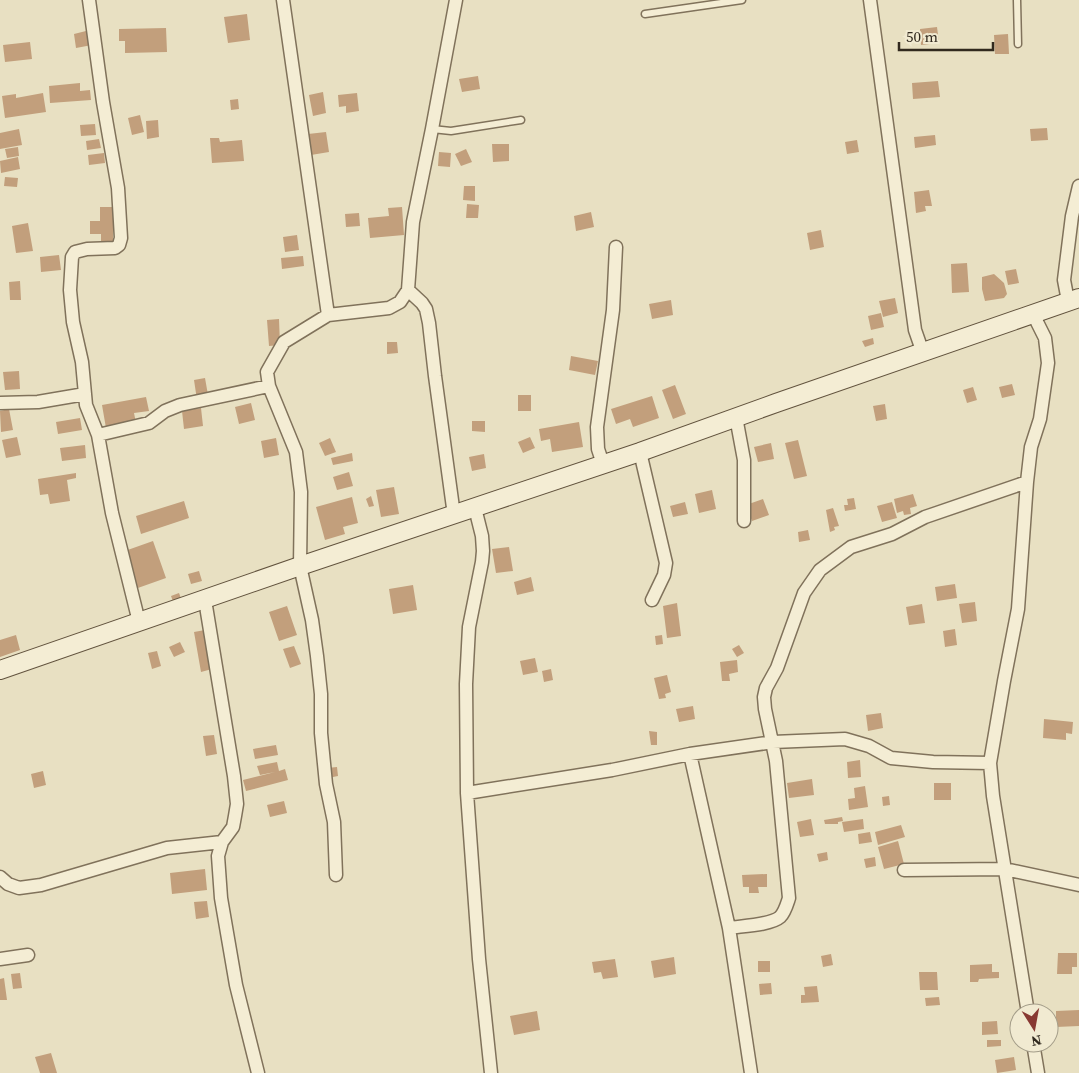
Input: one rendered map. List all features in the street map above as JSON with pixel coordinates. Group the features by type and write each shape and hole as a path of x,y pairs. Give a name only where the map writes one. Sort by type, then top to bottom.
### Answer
{"street":[{"path":"88,0 118,188 121,231 119,244 115,248 75,252 72,257 70,290 73,322 82,362 86,405 98,435 112,513 139,622"},
{"path":"283,0 328,315"},
{"path":"336,875 334,822 326,784 321,733 321,694 317,656 312,620 300,566 301,492 296,452 269,386 267,372 284,342 328,315 389,308 400,302 408,290 413,222 456,0"},
{"path":"870,0 915,330 923,353"},
{"path":"0,670 300,566 640,452 1073,300 1064,280 1072,216 1079,186"},
{"path":"603,464 598,449 596,432 612,310 616,247"},
{"path":"408,290 426,309 429,323 454,515"},
{"path":"1026,1003 993,796 990,763 1018,609 1031,447 1040,419 1048,363 1044,338 1033,314"},
{"path":"98,435 149,422 165,411 180,405 269,386"},
{"path":"0,403 38,402 84,394"},
{"path":"736,417 744,460 744,521"},
{"path":"640,452 666,563 664,575 652,600"},
{"path":"728,928 772,921 780,917 786,908 789,898 776,760 765,709 766,688 777,668 804,593 820,570 852,547 892,534 925,517 1027,482"},
{"path":"475,508 482,536 483,551 469,626 466,684 467,793 479,959 491,1073"},
{"path":"205,600 237,804 233,827 222,842 218,856 221,898 236,985 258,1073"},
{"path":"467,793 612,770 690,754 773,742 845,739 869,746 891,758 990,763"},
{"path":"690,754 728,928 751,1073"},
{"path":"0,877 8,884 19,888 41,885 167,848 222,842"},
{"path":"904,870 1005,869 1079,885"},
{"path":"0,959 28,955"},
{"path":"1035,1053 1038,1073"}],"lane":[{"path":"645,14 742,0"},
{"path":"1017,0 1018,44"},
{"path":"432,129 451,131 521,120"}],"building":[{"path":"247,14 250,40 228,43 224,17"},
{"path":"937,27 939,43 921,45 920,29"},
{"path":"166,28 167,52 125,53 125,41 119,41 119,29"},
{"path":"90,30 92,45 76,48 74,34"},
{"path":"1008,34 1009,54 995,54 994,35"},
{"path":"30,42 32,59 5,62 3,45"},
{"path":"478,76 480,89 462,92 459,79"},
{"path":"938,81 940,97 913,99 912,83"},
{"path":"80,83 80,91 90,90 91,100 50,103 49,86"},
{"path":"323,92 326,113 313,116 309,95"},
{"path":"43,93 46,112 5,118 2,96 16,94 16,98"},
{"path":"357,93 359,111 346,113 346,106 339,107 338,95"},
{"path":"238,99 239,109 231,110 230,100"},
{"path":"140,115 144,132 132,135 128,118"},
{"path":"158,120 159,137 147,139 146,121"},
{"path":"95,124 96,135 81,136 80,125"},
{"path":"1047,128 1048,140 1031,141 1030,129"},
{"path":"19,129 22,145 0,149 0,133"},
{"path":"326,132 329,152 311,155 308,134"},
{"path":"935,135 936,145 915,148 914,137"},
{"path":"210,138 219,138 220,142 242,140 244,161 212,163"},
{"path":"99,139 101,148 87,150 86,141"},
{"path":"857,140 859,152 847,154 845,142"},
{"path":"492,144 509,144 509,161 493,162"},
{"path":"18,147 19,156 7,158 5,149"},
{"path":"466,149 472,162 461,166 455,154"},
{"path":"439,152 451,153 450,167 438,166"},
{"path":"104,153 105,163 89,165 88,155"},
{"path":"18,157 20,169 1,173 0,161"},
{"path":"5,177 18,178 17,187 4,186"},
{"path":"464,186 475,186 475,201 463,200"},
{"path":"929,190 932,206 925,206 926,211 916,213 914,192"},
{"path":"467,204 479,205 478,218 466,218"},
{"path":"100,207 113,207 113,245 101,245 101,234 90,234 90,221 100,221"},
{"path":"402,207 404,235 370,238 368,218 389,216 388,208"},
{"path":"591,212 594,227 576,231 574,216"},
{"path":"359,213 360,226 346,227 345,214"},
{"path":"28,223 33,251 16,253 12,226"},
{"path":"821,230 824,247 810,250 807,233"},
{"path":"297,235 299,250 285,252 283,237"},
{"path":"59,255 61,270 41,272 40,257"},
{"path":"303,256 304,266 282,269 281,258"},
{"path":"967,263 969,292 952,293 951,264"},
{"path":"1016,269 1019,283 1008,285 1005,271"},
{"path":"994,274 1004,283 1007,294 1004,298 985,301 982,277"},
{"path":"20,281 21,300 10,300 9,282"},
{"path":"895,298 898,313 883,317 879,301"},
{"path":"671,300 673,315 652,319 649,304"},
{"path":"881,313 884,327 871,330 868,316"},
{"path":"279,319 280,345 269,346 267,320"},
{"path":"873,338 874,344 865,347 862,341"},
{"path":"387,342 397,342 398,353 387,354"},
{"path":"571,356 598,361 595,375 569,370"},
{"path":"19,371 20,389 5,390 3,372"},
{"path":"205,378 208,395 197,400 194,380"},
{"path":"1012,384 1015,395 1002,398 999,387"},
{"path":"675,385 686,414 673,419 662,390"},
{"path":"973,387 977,400 967,403 963,390"},
{"path":"518,395 531,395 531,411 518,411"},
{"path":"652,396 659,418 633,427 630,419 616,424 611,409"},
{"path":"146,397 149,411 134,413 136,423 106,428 102,405"},
{"path":"251,403 255,420 239,424 235,407"},
{"path":"885,404 887,419 876,421 873,406"},
{"path":"201,408 203,426 184,429 182,411"},
{"path":"9,409 13,430 1,432 0,411"},
{"path":"80,418 82,430 58,434 56,422"},
{"path":"472,421 485,421 485,432 472,431"},
{"path":"579,422 583,447 552,452 550,439 541,441 539,429"},
{"path":"17,437 21,455 6,458 2,440"},
{"path":"530,437 535,448 523,453 518,442"},
{"path":"276,438 279,455 264,458 261,441"},
{"path":"330,438 336,452 325,456 319,443"},
{"path":"798,440 807,476 794,479 785,443"},
{"path":"771,443 774,459 758,462 754,447"},
{"path":"85,445 86,458 62,461 60,448"},
{"path":"352,453 353,461 333,465 331,458"},
{"path":"484,454 486,468 472,471 469,457"},
{"path":"349,472 353,486 337,490 333,477"},
{"path":"76,473 76,478 67,480 70,501 50,504 48,494 40,495 38,479"},
{"path":"394,487 399,514 381,517 376,490"},
{"path":"712,490 716,509 699,513 695,494"},
{"path":"913,494 917,506 910,508 911,514 904,515 903,511 897,513 894,499"},
{"path":"371,496 374,506 369,507 366,499"},
{"path":"352,497 358,523 343,527 345,534 325,540 316,507"},
{"path":"854,498 856,509 845,511 844,505 848,505 847,499"},
{"path":"763,499 769,515 752,521 746,505"},
{"path":"184,501 189,518 141,534 136,516"},
{"path":"685,502 688,514 673,517 670,506"},
{"path":"892,502 897,518 882,522 877,506"},
{"path":"833,508 839,526 834,527 835,530 830,532 826,510"},
{"path":"808,530 810,540 799,542 798,532"},
{"path":"153,541 166,578 135,589 122,552"},
{"path":"509,547 513,571 496,573 492,549"},
{"path":"199,571 202,581 191,584 188,574"},
{"path":"531,577 534,591 517,595 514,582"},
{"path":"955,584 957,598 937,601 935,587"},
{"path":"413,585 417,610 393,614 389,589"},
{"path":"179,593 182,601 174,604 171,596"},
{"path":"975,602 977,621 962,623 959,604"},
{"path":"677,603 681,636 667,638 663,606"},
{"path":"922,604 925,623 909,625 906,607"},
{"path":"287,606 297,635 279,641 269,612"},
{"path":"955,629 957,645 945,647 943,631"},
{"path":"205,630 212,669 201,672 194,632"},
{"path":"16,635 20,650 0,657 0,640"},
{"path":"662,635 663,644 656,645 655,636"},
{"path":"180,642 185,652 174,657 169,647"},
{"path":"739,645 744,653 737,657 732,649"},
{"path":"294,646 301,664 290,668 283,649"},
{"path":"157,651 161,666 152,669 148,653"},
{"path":"535,658 538,672 523,675 520,661"},
{"path":"737,660 738,672 729,674 730,681 722,681 720,662"},
{"path":"551,669 553,680 544,682 542,671"},
{"path":"667,675 671,692 665,694 666,698 659,699 654,678"},
{"path":"693,706 695,719 679,722 676,709"},
{"path":"881,713 883,728 868,731 866,715"},
{"path":"1044,719 1073,722 1072,734 1066,733 1066,740 1043,738"},
{"path":"649,731 657,732 657,745 651,745"},
{"path":"214,735 217,754 206,756 203,736"},
{"path":"276,745 278,755 255,759 253,749"},
{"path":"860,760 861,777 848,778 847,762"},
{"path":"277,762 279,771 285,769 288,780 246,791 243,780 275,772 260,775 257,766"},
{"path":"337,767 338,776 328,778 327,768"},
{"path":"43,771 46,785 34,788 31,774"},
{"path":"812,779 814,795 789,798 787,783"},
{"path":"934,783 951,783 951,800 934,800"},
{"path":"865,786 868,807 849,810 848,799 855,798 854,788"},
{"path":"889,796 890,805 883,806 882,797"},
{"path":"284,801 287,813 270,817 267,805"},
{"path":"842,817 843,821 838,822 838,824 825,824 824,820"},
{"path":"811,819 814,835 800,837 797,822"},
{"path":"863,819 864,829 844,832 842,822"},
{"path":"901,825 905,837 878,845 875,832"},
{"path":"870,832 872,842 859,844 858,834"},
{"path":"898,841 904,864 884,869 878,847"},
{"path":"827,852 828,860 819,862 817,854"},
{"path":"875,857 876,866 866,868 864,859"},
{"path":"205,869 207,890 172,894 170,873"},
{"path":"767,874 767,887 758,887 759,893 749,893 749,887 743,887 742,875"},
{"path":"207,901 209,917 196,919 194,902"},
{"path":"1058,953 1077,953 1077,967 1072,967 1072,974 1057,974"},
{"path":"831,954 833,965 823,967 821,956"},
{"path":"674,957 676,974 654,978 651,961"},
{"path":"615,959 618,977 603,979 601,972 594,973 592,962"},
{"path":"758,961 770,961 770,972 758,972"},
{"path":"992,964 992,972 999,972 999,978 979,979 978,982 970,982 970,965"},
{"path":"919,972 937,972 938,990 920,990"},
{"path":"20,973 22,988 13,989 11,974"},
{"path":"4,978 7,1000 0,1000 0,979"},
{"path":"771,983 772,994 760,995 759,984"},
{"path":"817,986 819,1002 801,1003 801,995 805,995 804,987"},
{"path":"939,997 940,1005 926,1006 925,998"},
{"path":"1079,1010 1079,1026 1059,1027 1059,1011"},
{"path":"537,1011 540,1030 514,1035 510,1016"},
{"path":"997,1021 998,1034 982,1035 982,1022"},
{"path":"987,1040 1001,1040 1001,1046 987,1047"},
{"path":"51,1053 57,1073 40,1073 35,1057"},
{"path":"1014,1057 1016,1070 997,1073 995,1060"}]}
